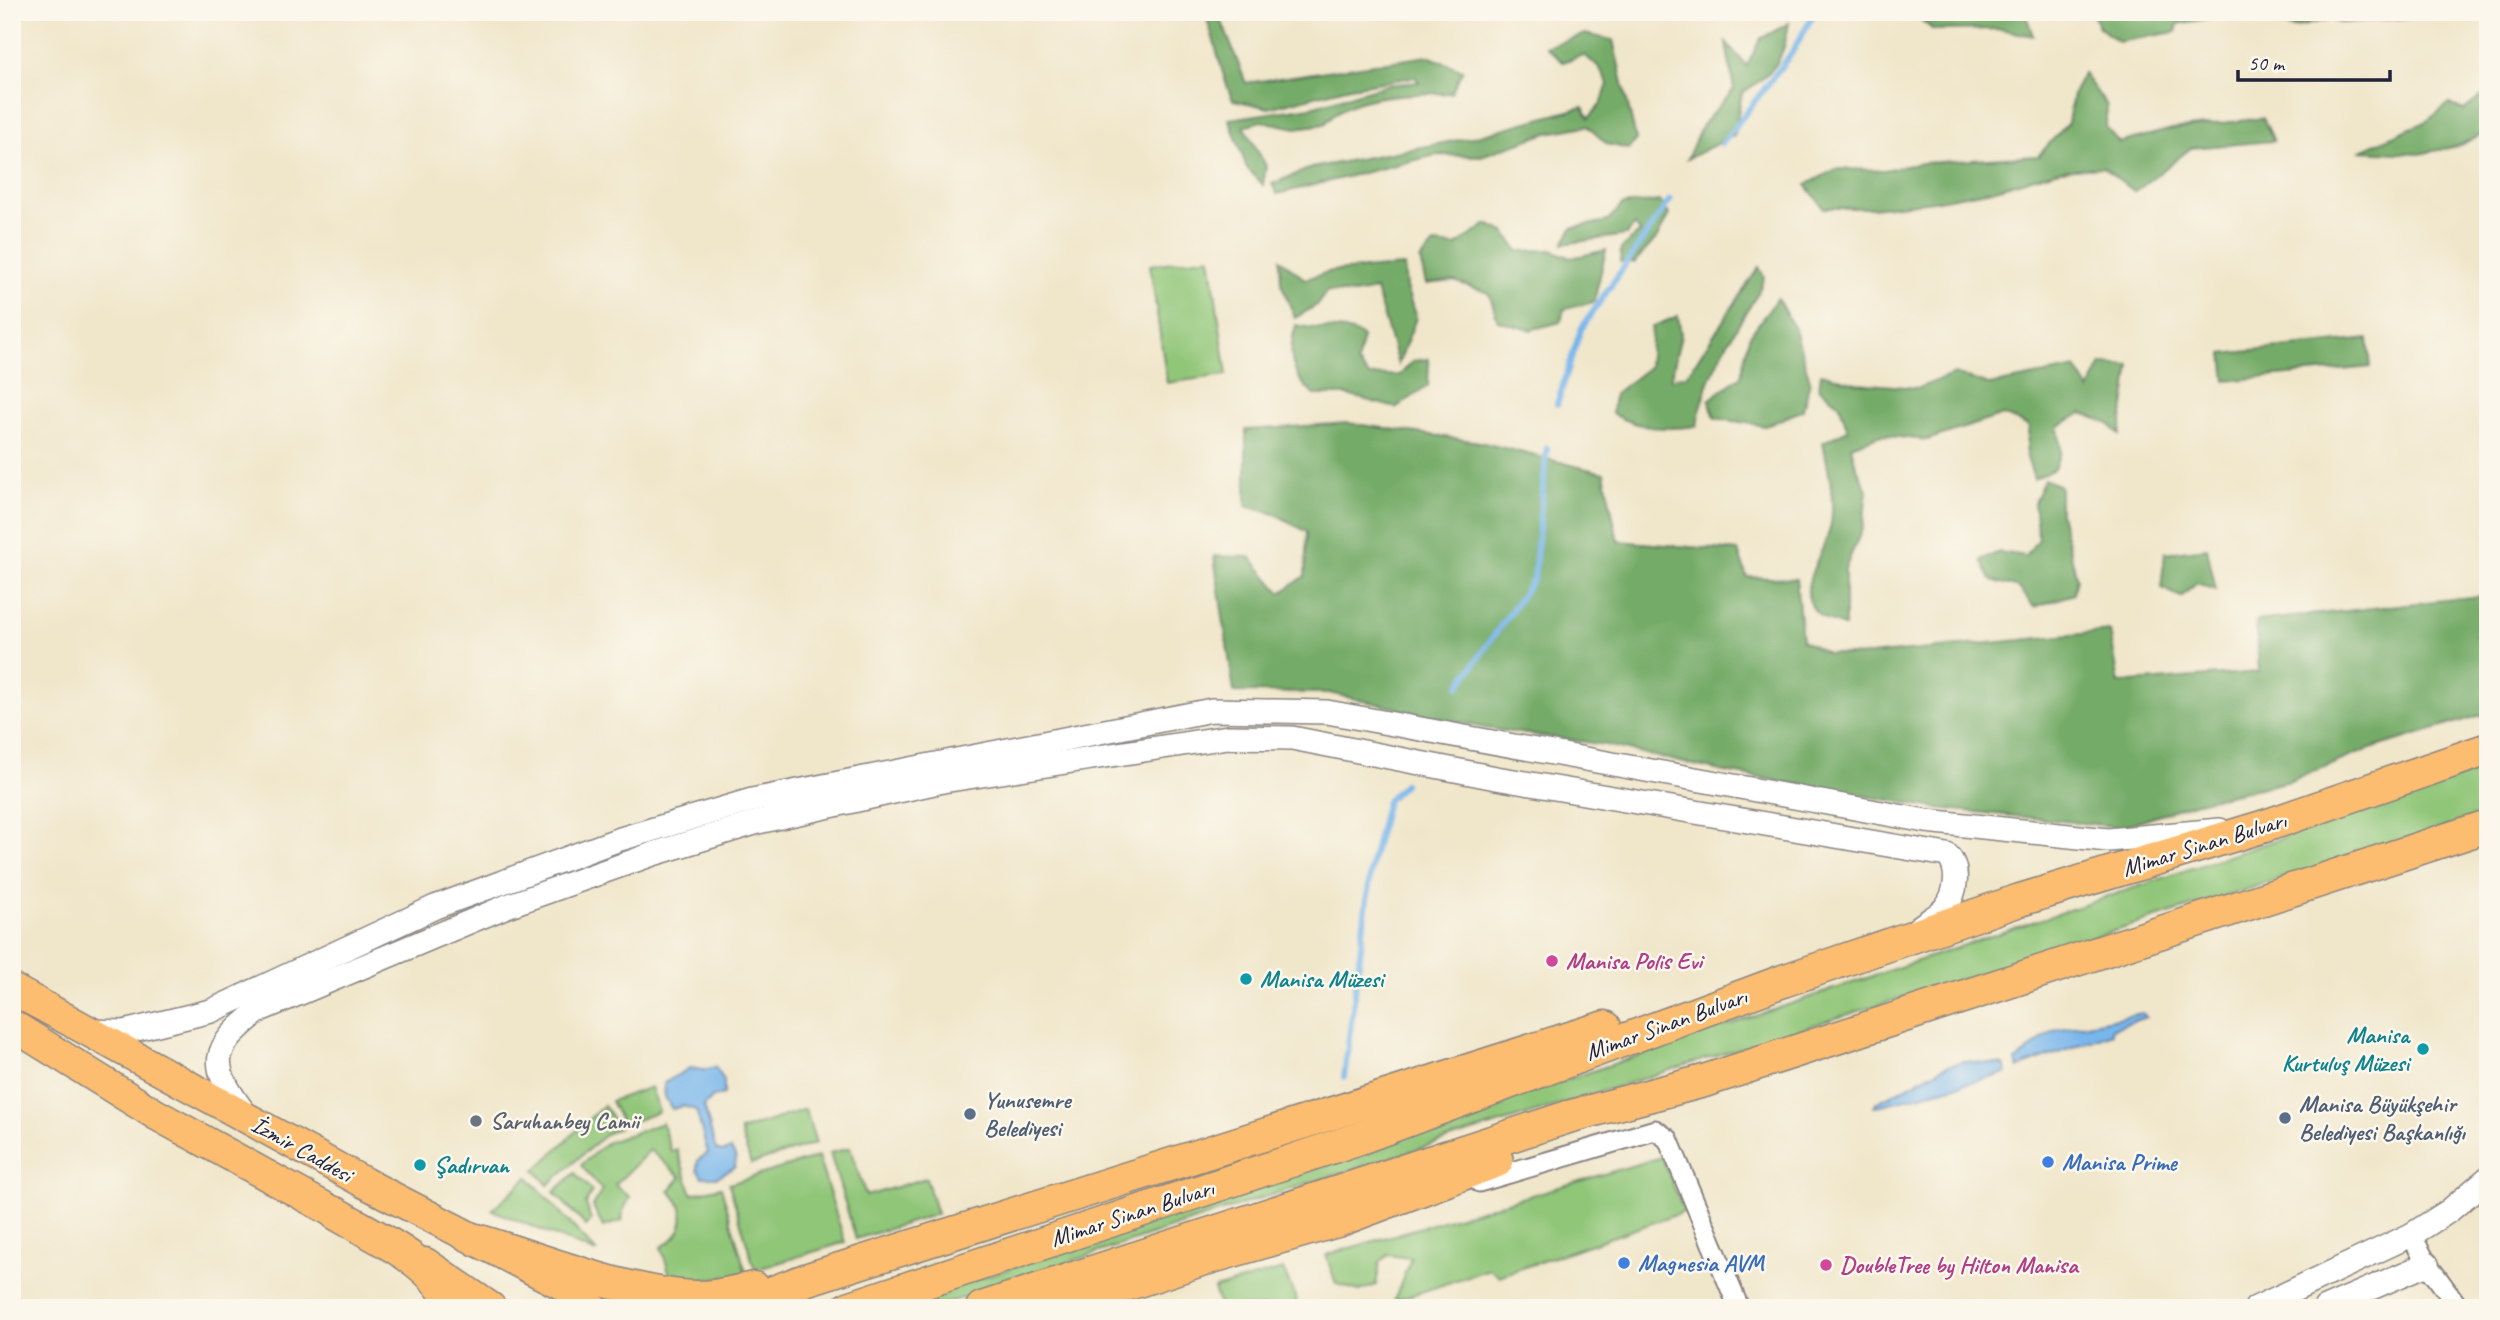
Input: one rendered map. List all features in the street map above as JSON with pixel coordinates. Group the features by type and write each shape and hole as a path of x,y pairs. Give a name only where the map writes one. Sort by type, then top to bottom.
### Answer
{"highway":[{"name":"Mimar Sinan Bulvarı","path":"848,1308 1360,1138 1783,981 2020,900 2265,826 2488,749"},
{"name":"Mimar Sinan Bulvarı","path":"982,1308 1568,1117 1704,1080 2485,828"},
{"path":"731,1308 808,1279 1590,1030 1783,981"},
{"path":"1057,1308 1198,1261 1336,1221 1704,1080"},
{"path":"335,1213 429,1270 448,1295 452,1308"},
{"path":"477,1240 578,1271 664,1293 698,1297 808,1279"}],"main road":[{"name":"İzmir Caddesi","path":"12,989 250,1120 561,1284 593,1308"},
{"name":"İzmir Caddesi","path":"12,1025 155,1114 450,1277 491,1308"}],"street":[{"path":"87,1031 124,1031 211,1011 435,907 617,840 752,800 1212,710 1326,712 1926,821 2108,840 2265,826"},
{"path":"250,1120 220,1075 219,1054 231,1032 260,1010 508,906 653,854 758,822 943,781 1228,737 1292,738 1496,778 1947,855 1955,863 1957,874 1945,908 1896,944"},
{"path":"1336,1221 1655,1130 1668,1139 1739,1308"},
{"path":"2256,1308 2411,1235 2449,1212 2488,1178"},
{"path":"2411,1235 2427,1264 2459,1308"},
{"path":"2325,1308 2427,1264"}],"green space":[{"path":"1204,12 1218,12 1246,83 1428,56 1463,70 1451,93 1365,100 1335,114 1325,124 1296,128 1261,121 1244,126 1266,166 1263,185 1247,168 1229,119 1311,107 1386,85 1419,82 1415,77 1350,87 1269,108 1233,100"},
{"path":"1912,12 2025,12 2033,36 2000,29 1933,30"},
{"path":"2092,12 2482,12 2340,23 2330,19 2293,28 2230,14 2178,24 2176,32 2118,42 2099,27"},
{"path":"1789,23 1784,48 1776,64 1763,78 1742,93 1734,135 1687,159 1702,125 1734,89 1726,43 1747,66 1760,39"},
{"path":"1585,34 1613,40 1636,139 1629,149 1607,144 1587,126 1547,133 1481,156 1436,155 1277,194 1272,184 1311,168 1469,138 1583,107 1589,118 1601,104 1608,84 1598,66 1583,55 1563,62 1546,47"},
{"path":"2083,73 2107,106 2106,127 2119,143 2172,129 2263,118 2274,141 2191,148 2135,192 2103,167 2059,170 1992,190 1933,201 1872,208 1824,208 1806,185 1836,169 1884,170 1922,163 2038,156 2068,123 2073,94"},
{"path":"2488,91 2488,135 2480,135 2458,146 2419,154 2359,151 2427,121 2449,104 2464,110"},
{"path":"1660,201 1669,214 1657,238 1634,263 1620,262 1621,249 1640,232 1635,225 1626,235 1563,244 1572,228 1608,221 1622,205"},
{"path":"1487,224 1505,232 1518,251 1552,250 1571,258 1606,250 1594,302 1564,309 1561,322 1530,330 1498,321 1489,293 1454,281 1426,284 1420,260 1434,244 1456,246"},
{"path":"1210,257 1227,375 1167,383 1150,265"},
{"path":"1280,259 1305,279 1332,271 1404,266 1406,287 1416,318 1398,365 1376,290 1354,294 1327,291 1317,305 1295,318 1281,283"},
{"path":"1759,267 1764,277 1762,284 1712,374 1697,426 1653,427 1633,423 1612,414 1614,394 1649,367 1652,327 1678,316 1681,334 1671,379 1687,375"},
{"path":"1777,298 1795,330 1810,381 1803,410 1765,426 1715,418 1709,400 1741,376 1749,337"},
{"path":"1296,325 1339,329 1363,337 1357,363 1369,376 1400,375 1413,361 1429,359 1428,386 1396,408 1347,395 1314,395 1295,371 1291,354"},
{"path":"2368,339 2371,367 2226,381 2223,354"},
{"path":"2102,364 2130,366 2120,435 2108,423 2082,413 2058,427 2061,451 2054,469 2034,479 2026,455 2029,426 2003,415 1927,440 1881,435 1851,446 1856,466 1867,490 1863,527 1845,569 1845,627 1820,616 1811,606 1809,583 1828,535 1832,514 1823,442 1848,430 1839,404 1819,388 1821,373 1856,383 1918,388 1955,374 1989,385 2076,368 2089,390"},
{"path":"1348,423 1480,442 1604,473 1618,541 1738,551 1747,577 1796,579 1802,640 1827,653 1859,656 2110,631 2119,683 2259,672 2256,621 2488,595 2488,713 2367,750 2290,781 2197,802 2121,827 1936,808 1725,772 1606,745 1484,728 1329,693 1234,692 1214,556 1250,557 1281,593 1305,576 1307,532 1275,514 1246,506 1246,430"},
{"path":"2044,479 2060,486 2060,514 2077,578 2074,594 2034,607 2019,588 1991,580 1981,560 1999,552 2026,556 2038,539 2034,503"},
{"path":"2207,548 2216,590 2197,583 2181,597 2161,588 2165,553"},
{"path":"2488,768 2488,814 1252,1201 932,1308 892,1308"},
{"path":"651,1087 659,1112 623,1125 611,1101"},
{"path":"604,1105 618,1128 606,1134 548,1185 535,1170"},
{"path":"805,1109 816,1143 751,1164 740,1131"},
{"path":"662,1123 671,1151 677,1150 692,1194 721,1187 746,1273 697,1281 670,1275 661,1247 676,1236 680,1229 680,1206 669,1191 681,1177 650,1150 615,1185 630,1197 623,1211 622,1221 603,1227 593,1206 602,1190 581,1165 606,1143"},
{"path":"850,1148 866,1196 926,1178 937,1214 856,1239 830,1153"},
{"path":"818,1157 845,1242 755,1270 729,1184"},
{"path":"1662,1157 1684,1212 1499,1276 1489,1269 1394,1301 1411,1258 1388,1255 1380,1262 1376,1285 1359,1291 1336,1284 1326,1255"},
{"path":"575,1173 592,1191 586,1203 591,1221 586,1226 554,1192"},
{"path":"528,1177 597,1253 492,1210"},
{"path":"1283,1269 1297,1301 1292,1307 1220,1308 1214,1289"}],"water":[{"path":"2143,1013 2146,1017 2111,1029 2112,1033 2018,1068 2016,1061 2056,1030"},
{"path":"1964,1061 2004,1065 2007,1073 1874,1107 1876,1103 1944,1067"},
{"path":"715,1067 724,1080 724,1094 713,1097 704,1106 716,1150 723,1152 731,1149 736,1158 735,1167 717,1177 702,1177 697,1169 698,1160 708,1153 696,1110 683,1106 672,1109 665,1097 664,1083 690,1068 703,1070"}],"waterway":[{"path":"1722,144 1791,54 1815,12"},
{"path":"1557,404 1581,329 1670,200"},
{"path":"1459,686 1534,578 1547,448"},
{"path":"1344,1077 1372,861 1387,801 1404,784"}],"place":[{"name":"Manisa Polis Evi","path":"1552,961"},
{"name":"Manisa Müzesi","path":"1246,979"},
{"name":"Manisa Kurtuluş Müzesi","path":"2423,1049"},
{"name":"Yunusemre Belediyesi","path":"970,1114"},
{"name":"Manisa Büyükşehir Belediyesi Başkanlığı","path":"2285,1118"},
{"name":"Saruhanbey Camii","path":"476,1121"},
{"name":"Manisa Prime","path":"2048,1162"},
{"name":"Şadırvan","path":"420,1165"},
{"name":"Magnesia AVM","path":"1624,1263"},
{"name":"DoubleTree by Hilton Manisa","path":"1826,1265"}]}
